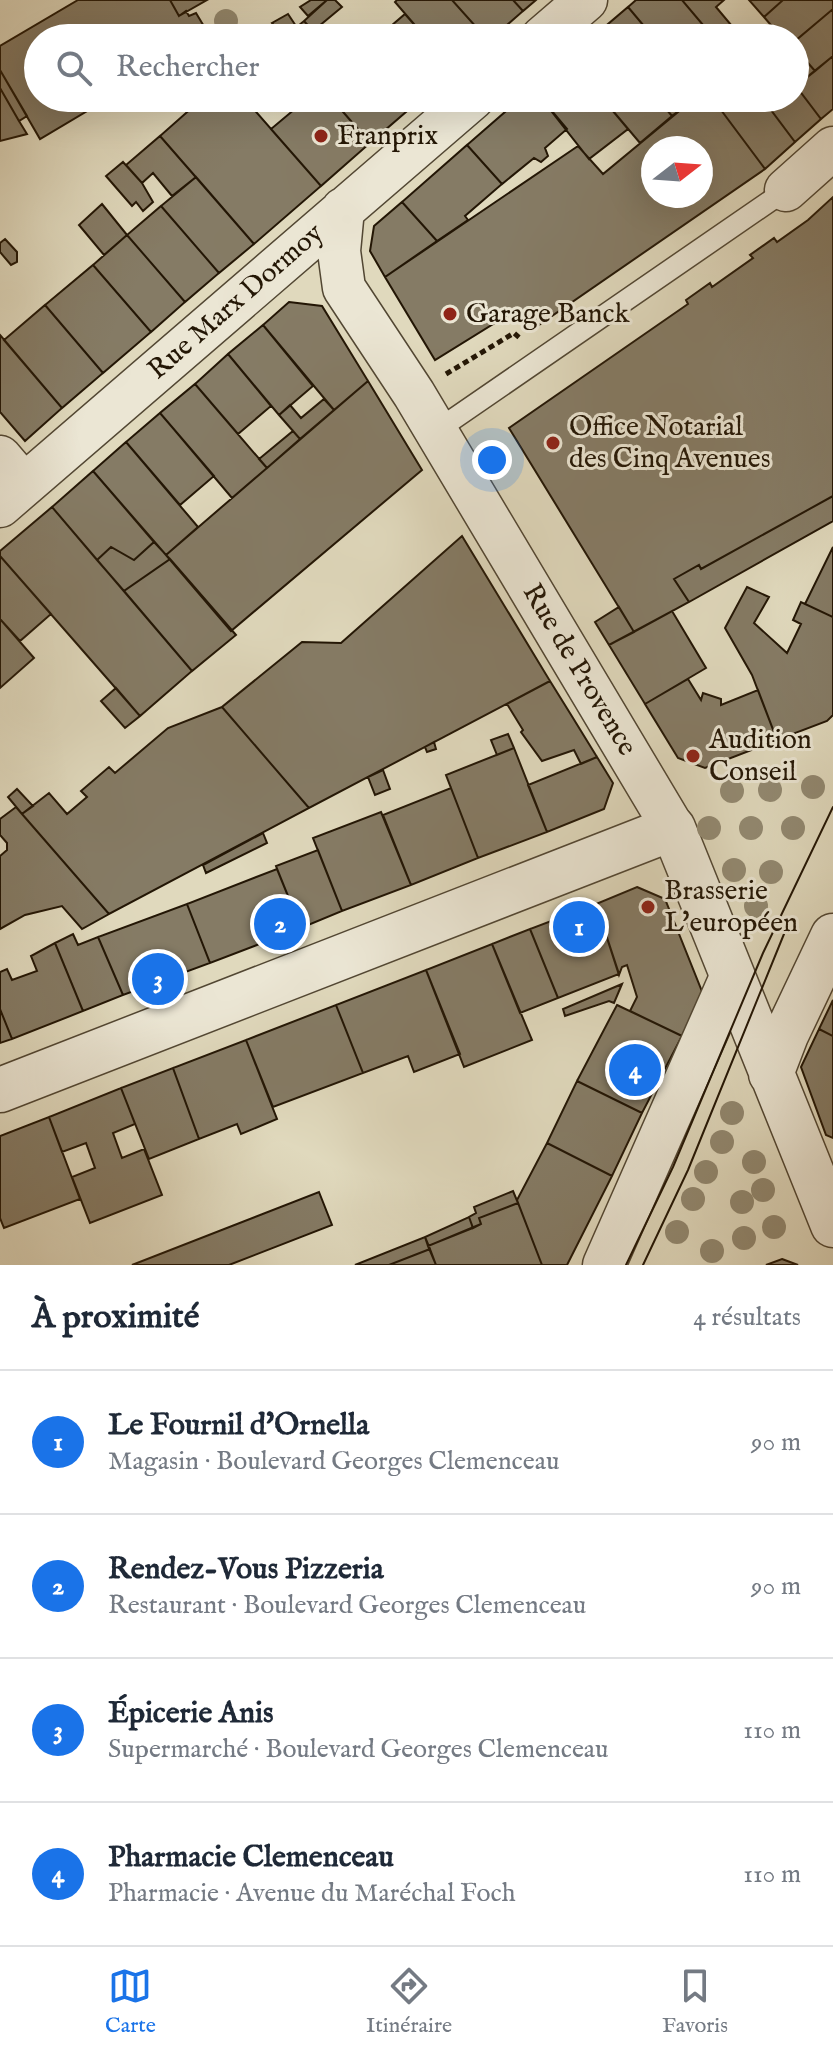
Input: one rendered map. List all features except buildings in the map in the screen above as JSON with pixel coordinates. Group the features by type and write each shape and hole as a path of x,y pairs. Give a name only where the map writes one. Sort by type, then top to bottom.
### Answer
{"street":[{"path":"558,24 586,0"},
{"name":"Rue Marx Dormoy","path":"8,483 267,275 457,112"},
{"path":"786,190 833,148"},
{"name":"Rue de Provence","path":"343,209 339,251 344,288 436,431 673,828 771,1074 830,1209"},
{"path":"267,275 309,272 344,288"},
{"path":"0,1090 673,828"},
{"path":"771,1074 833,936"},
{"path":"604,1265 732,975"}],"lane":[{"path":"436,431 786,190"}],"tram line":[{"path":"626,1265 673,1167 763,953 833,807"},
{"path":"643,1265 688,1170 784,934"}],"place":[{"name":"Franprix","path":"321,136"},
{"name":"Garage Banck","path":"450,314"},
{"name":"Office Notarial des Cinq Avenues","path":"553,443"},
{"name":"Audition Conseil","path":"693,756"},
{"name":"Brasserie L'européen","path":"648,907"},
{"name":"Rendez-Vous Pizzeria","path":"280,924"},
{"name":"Le Fournil d'Ornella","path":"579,927"},
{"name":"Épicerie Anis","path":"158,979"},
{"name":"Pharmacie Clemenceau","path":"635,1070"}]}
